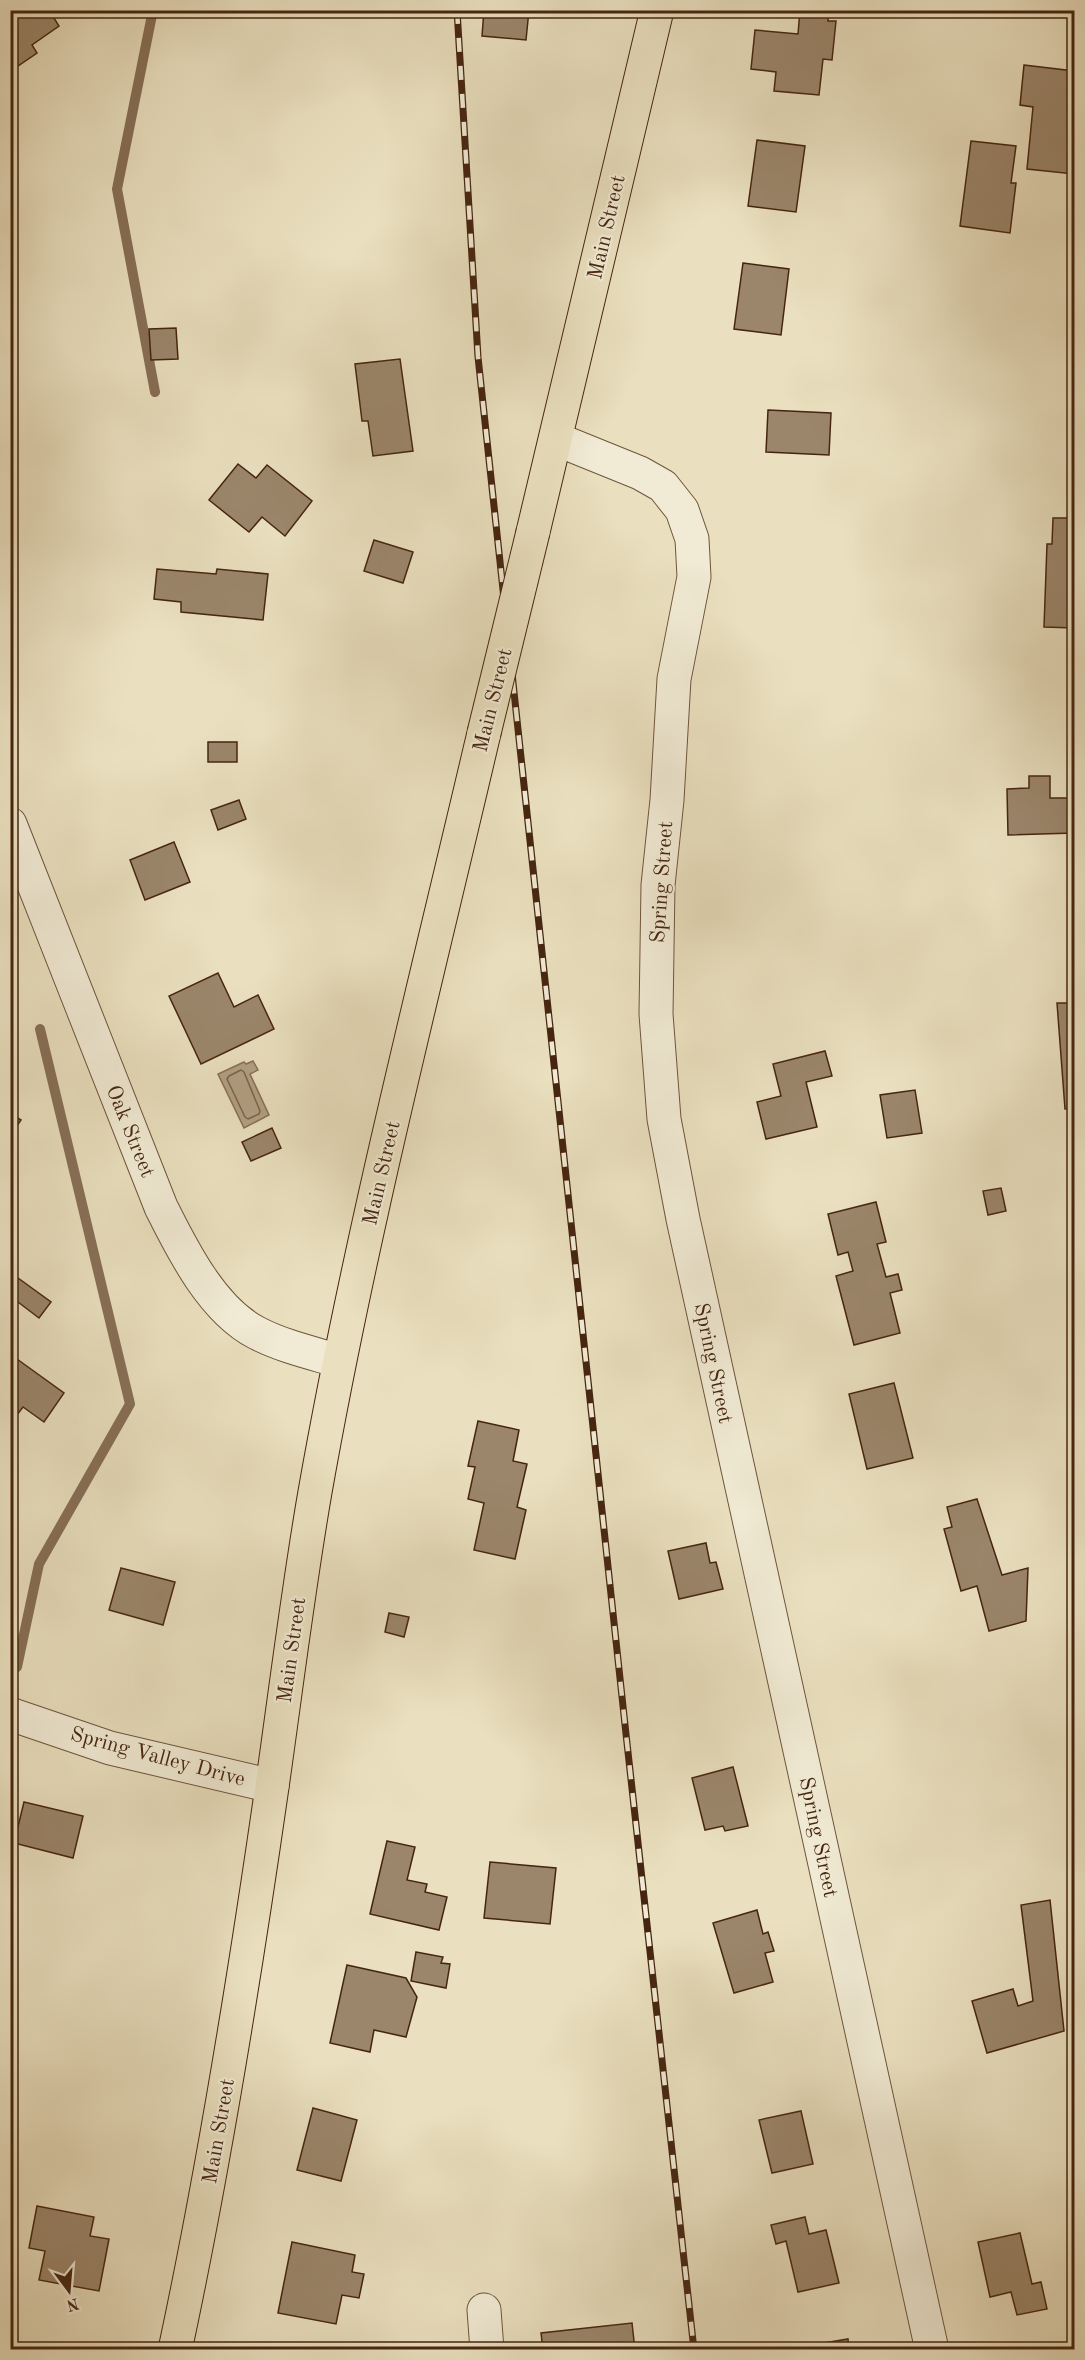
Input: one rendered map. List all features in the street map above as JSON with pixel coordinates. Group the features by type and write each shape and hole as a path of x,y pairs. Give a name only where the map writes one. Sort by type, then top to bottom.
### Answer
{"main road":[{"name":"Main Street","path":"175,2349 230,2065 298,1596 339,1361 362,1252 484,733 657,10"}],"street":[{"name":"Spring Street","path":"556,439 640,472 663,486 682,510 692,539 694,577 674,679 667,800 658,885 656,1014 664,1119 682,1219 932,2349"},
{"name":"Oak Street","path":"10,824 157,1197 185,1254 211,1291 236,1319 256,1333 293,1348 339,1361"},
{"name":"Spring Valley Drive","path":"10,1714 110,1748 272,1786"},
{"path":"484,2310 487,2349"}],"water":[{"path":"253,1061 258,1070 250,1074 269,1115 244,1128 218,1074 244,1062 246,1064"}],"building":[{"path":"12,10 49,10 59,26 32,45 37,53 18,66 10,57 10,12"},
{"path":"484,10 529,10 526,40 482,36"},
{"path":"800,10 829,11 828,21 836,21 832,60 823,59 819,95 774,91 776,72 751,69 755,30 798,34"},
{"path":"1024,65 1074,71 1074,174 1027,169 1033,107 1020,105"},
{"path":"757,140 805,146 796,212 748,206"},
{"path":"971,141 1016,146 1011,183 1016,183 1010,233 960,226"},
{"path":"743,263 789,269 781,335 734,329"},
{"path":"176,328 178,359 151,360 149,329"},
{"path":"400,359 413,451 373,456 368,421 362,421 355,364"},
{"path":"768,410 831,413 829,455 766,452"},
{"path":"238,464 256,478 267,465 312,501 285,536 262,517 249,532 209,500"},
{"path":"1053,518 1074,518 1074,628 1044,627 1047,544 1052,544"},
{"path":"374,540 413,552 403,583 364,571"},
{"path":"157,569 216,574 217,569 268,574 263,620 181,612 181,602 154,599"},
{"path":"208,742 237,742 237,762 208,762"},
{"path":"1029,776 1050,776 1050,798 1074,798 1074,833 1008,835 1007,789 1029,788"},
{"path":"239,800 246,819 218,830 211,810"},
{"path":"174,842 190,882 145,900 130,860"},
{"path":"218,973 234,1007 258,995 274,1029 201,1064 169,996"},
{"path":"1057,1003 1074,1003 1074,1108 1065,1109"},
{"path":"825,1051 832,1076 806,1082 817,1127 766,1139 757,1102 781,1096 773,1064"},
{"path":"915,1090 922,1133 887,1138 880,1095"},
{"path":"10,1113 21,1120 10,1136"},
{"path":"272,1128 281,1148 251,1161 242,1142"},
{"path":"1001,1188 1006,1211 988,1215 983,1191"},
{"path":"876,1202 886,1242 877,1244 886,1277 898,1274 902,1290 890,1293 900,1333 854,1345 836,1276 853,1271 848,1252 838,1255 828,1214"},
{"path":"18,1278 51,1302 39,1318 10,1296 10,1288"},
{"path":"10,1354 64,1393 44,1422 23,1407 10,1424"},
{"path":"894,1383 913,1458 867,1469 849,1394"},
{"path":"478,1421 519,1430 513,1461 527,1464 517,1507 526,1510 515,1559 474,1550 484,1503 468,1499 475,1467 468,1466"},
{"path":"977,1499 1002,1575 1028,1568 1026,1621 989,1631 977,1586 961,1591 944,1529 952,1527 947,1507"},
{"path":"706,1543 710,1563 716,1562 723,1589 679,1599 668,1551"},
{"path":"121,1568 175,1582 163,1625 109,1610"},
{"path":"389,1613 409,1617 404,1637 385,1632"},
{"path":"733,1767 748,1826 725,1831 723,1826 705,1830 692,1778"},
{"path":"24,1802 83,1816 73,1858 14,1843"},
{"path":"387,1841 415,1847 407,1880 427,1884 425,1892 447,1897 439,1930 370,1914"},
{"path":"490,1862 556,1868 550,1924 484,1918"},
{"path":"1050,1900 1064,2031 987,2053 972,2001 1013,1989 1018,2006 1033,2001 1021,1905"},
{"path":"757,1910 763,1934 768,1932 774,1951 765,1953 773,1982 734,1993 713,1923"},
{"path":"416,1952 443,1957 441,1963 450,1964 446,1988 411,1981"},
{"path":"347,1965 406,1978 417,1997 406,2037 374,2030 370,2052 330,2043"},
{"path":"313,2108 357,2120 341,2181 297,2170"},
{"path":"801,2111 813,2164 772,2173 759,2120"},
{"path":"37,2206 94,2217 90,2236 109,2239 99,2291 39,2280 45,2251 29,2248"},
{"path":"805,2217 809,2234 826,2230 839,2283 798,2292 786,2241 776,2244 771,2225"},
{"path":"1020,2233 1032,2284 1041,2282 1047,2309 1017,2315 1011,2292 990,2297 978,2242"},
{"path":"292,2242 355,2255 352,2272 364,2274 359,2298 342,2295 336,2324 278,2313"},
{"path":"632,2323 635,2350 543,2350 541,2333"},
{"path":"848,2339 849,2350 807,2350 807,2346"}],"waterway":[{"path":"153,10 117,189 155,392"},
{"path":"17,1667 39,1564 130,1404 40,1029"}],"railway":[{"path":"457,10 478,357 694,2350"}]}
